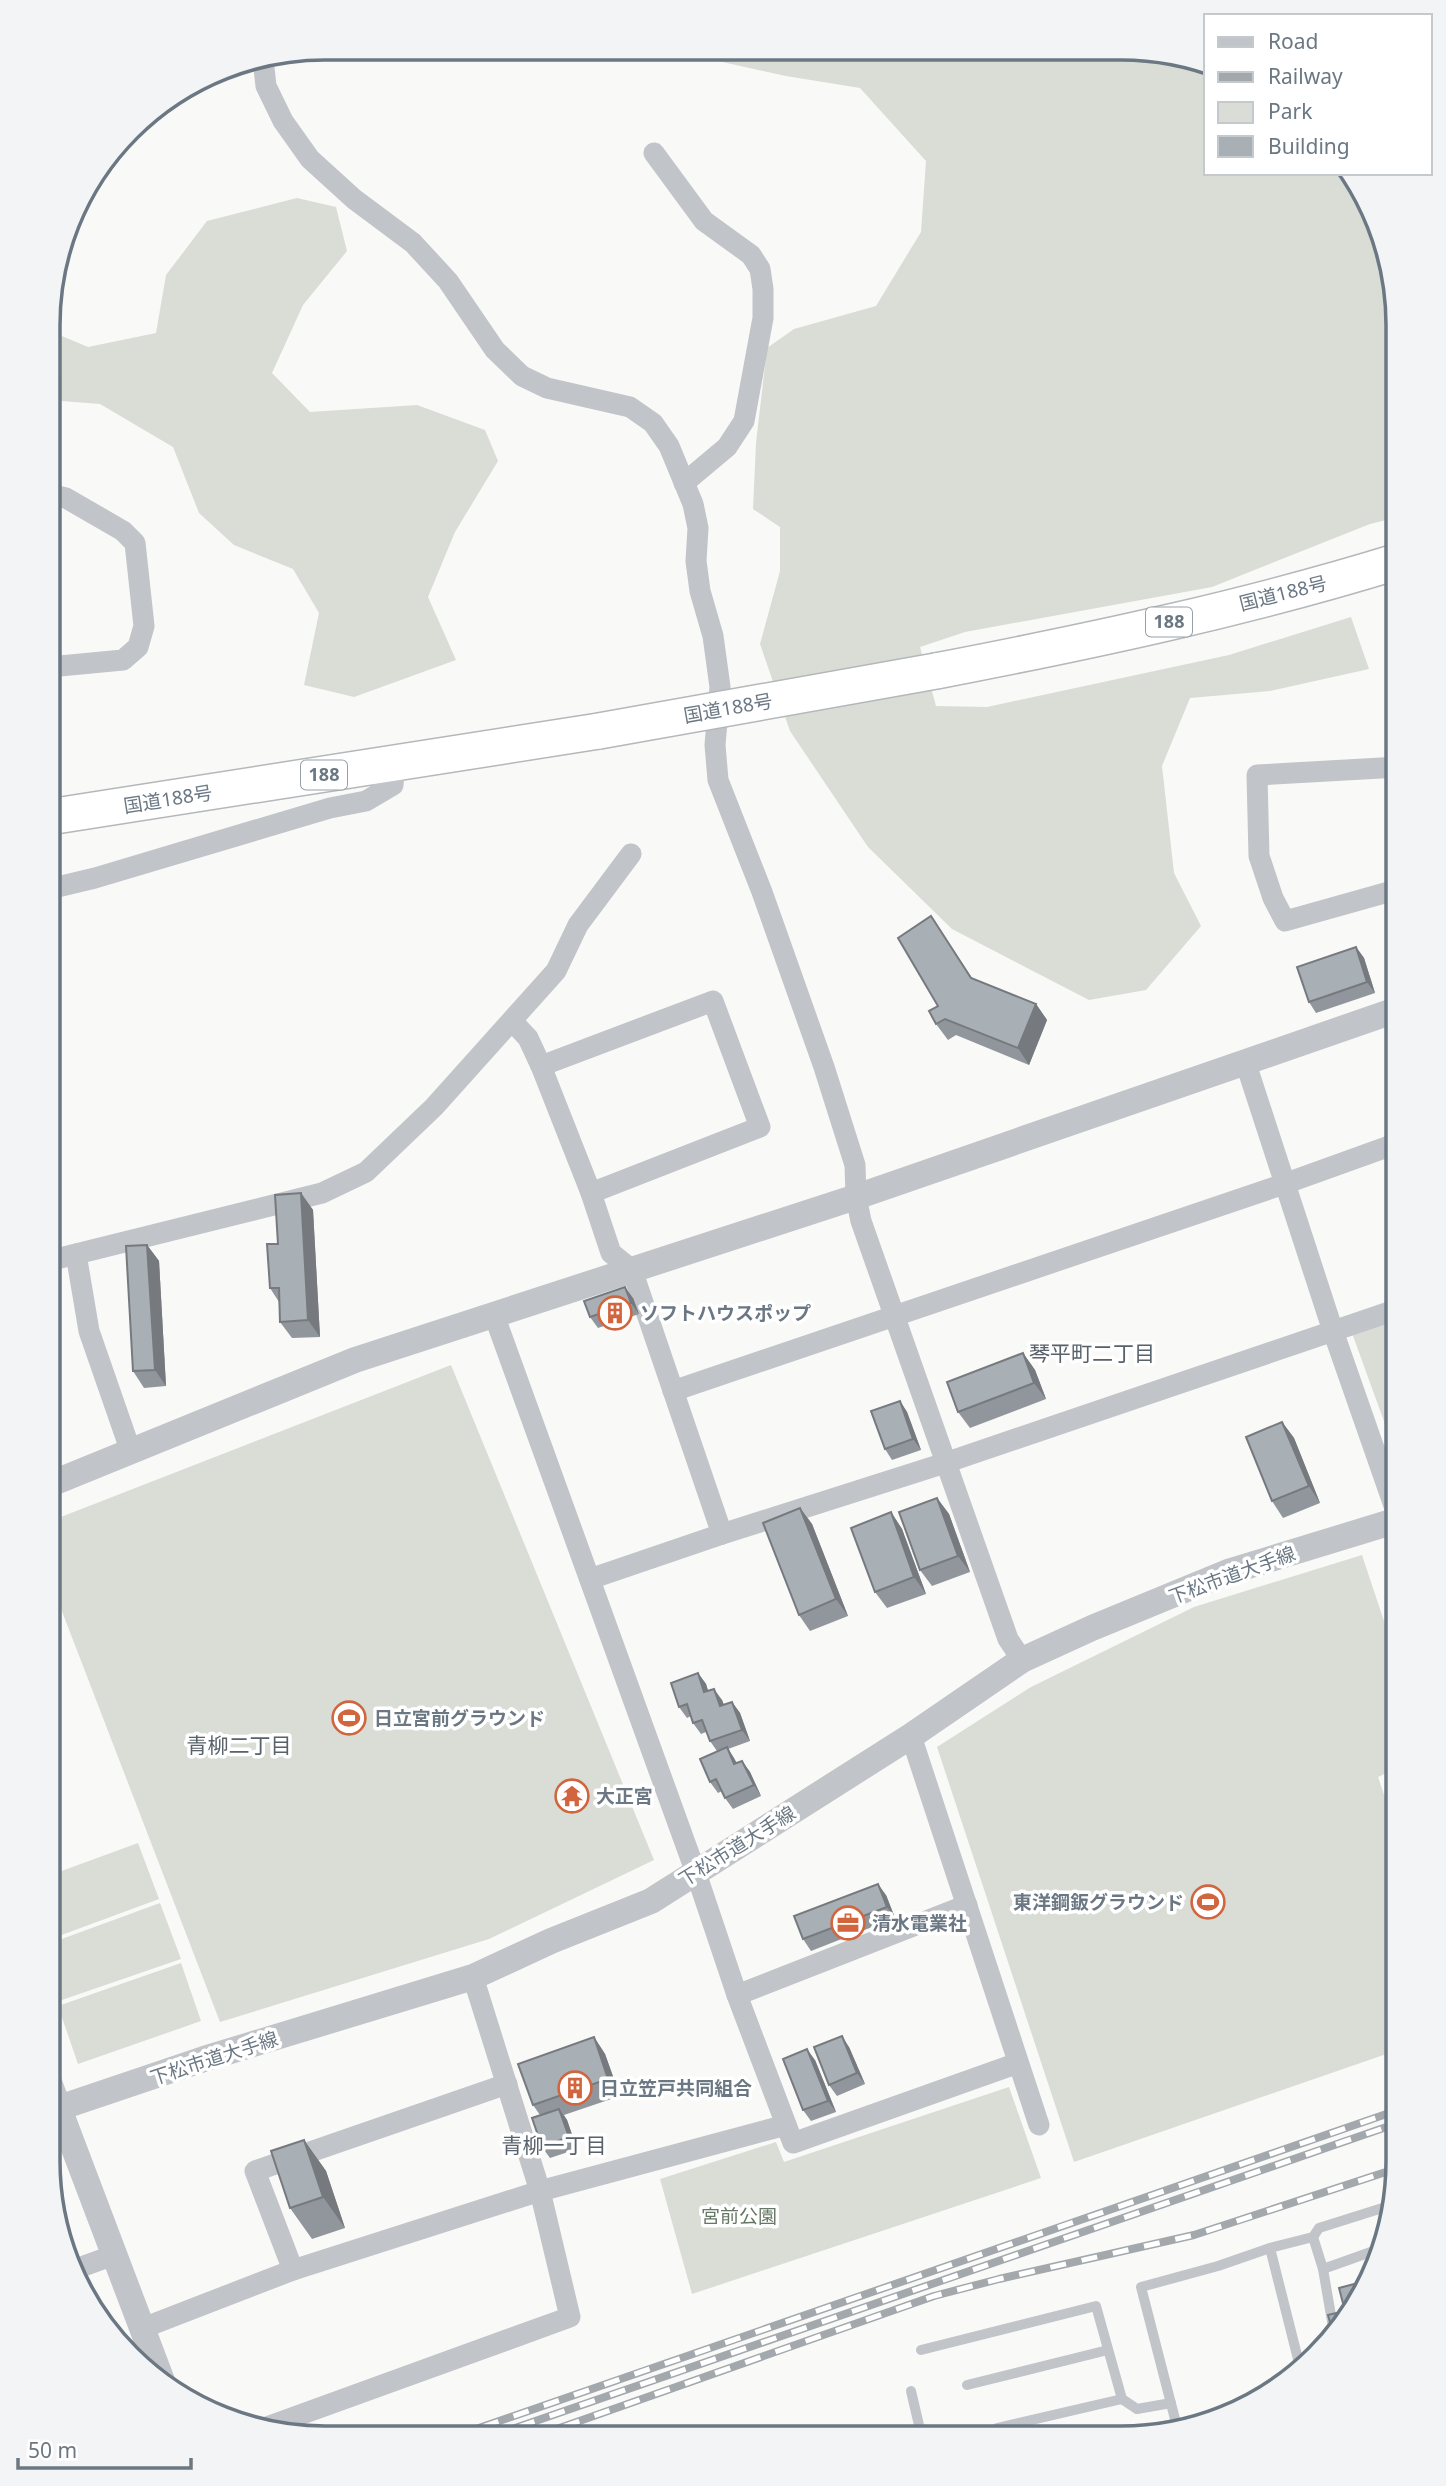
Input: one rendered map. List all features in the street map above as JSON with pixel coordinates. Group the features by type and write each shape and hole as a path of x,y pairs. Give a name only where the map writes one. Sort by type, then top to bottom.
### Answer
{"highway":[{"name":"国道188号","path":"60,815 395,764 936,671 1096,640 1386,565"}],"street":[{"path":"264,67 266,86 283,121 310,159 354,199 413,243 448,281 495,350 522,376 547,388 630,407 653,423 669,446 693,503 698,528 696,561 700,591 713,636 720,687 715,745 718,780 751,862 824,1067 855,1165 856,1197 861,1221 1008,1639 1022,1660"},
{"path":"654,153 704,221 751,255 760,269 763,289 763,318 744,421 727,447 684,483"},
{"path":"60,497 123,531 135,543 144,626 138,647 123,660 60,666"},
{"path":"60,886 330,808 366,801 393,785 395,764"},
{"path":"1386,768 1257,775 1259,856 1284,921 1386,893"},
{"path":"60,1257 322,1193 366,1172 434,1107 556,971 578,925 631,854"},
{"path":"541,1066 713,1001 760,1127 592,1193"},
{"path":"60,1480 355,1360 856,1197 1386,1013"},
{"path":"512,1021 528,1038 541,1066 592,1193 611,1253 632,1270 722,1534"},
{"path":"1245,1061 1386,1483"},
{"path":"673,1391 1386,1147"},
{"path":"76,1254 89,1331 131,1452"},
{"path":"590,1579 945,1463 1386,1313"},
{"path":"494,1315 696,1872 737,1995 793,2143 1018,2063"},
{"name":"下松市道大手線","path":"60,2108 204,2059 473,1977 651,1900 911,1736 1022,1660 1092,1628 1228,1573 1386,1522"},
{"path":"911,1736 1039,2125"},
{"path":"737,1995 967,1905"},
{"path":"280,2422 570,2317 540,2191 473,1977"},
{"path":"293,2270 255,2171 507,2084"},
{"path":"143,2328 293,2270 540,2191 786,2125"},
{"path":"60,2127 157,2367"},
{"path":"82,2267 114,2255"}],"lane":[{"path":"1178,2420 1171,2403 1142,2287 1313,2237 1319,2228 1382,2208"},
{"path":"1313,2237 1323,2269 1333,2322"},
{"path":"1270,2248 1298,2359"},
{"path":"1323,2269 1370,2252"},
{"path":"921,2350 1096,2306 1122,2399 1137,2409 1171,2403"},
{"path":"967,2385 1108,2350"},
{"path":"911,2390 919,2426"},
{"path":"1006,2426 1122,2399"}],"green space":[{"path":"714,60 1138,60 1190,69 1204,73 1204,175 1341,175 1366,223 1381,273 1386,308 1386,520 1370,524 1212,587 965,632 920,647 936,706 987,707 1229,655 1351,617 1369,669 1270,691 1190,698 1162,766 1174,873 1201,926 1146,990 1089,1000 952,929 868,847 790,731 760,644 780,571 780,527 753,509 756,443 767,348 794,329 876,306 921,232 926,161 860,88 786,76"},
{"path":"297,198 336,207 347,251 303,305 272,373 310,412 417,405 485,430 498,461 455,532 428,597 456,660 354,697 304,685 319,613 293,569 234,545 199,513 173,447 100,404 60,401 60,335 88,347 156,333 166,275 207,221"},
{"path":"1386,1321 1386,1427 1352,1333"},
{"name":"日立宮前グラウンド","path":"451,1365 654,1860 489,1939 220,2022 60,1606 60,1517"},
{"path":"1362,1555 1386,1627 1386,1773 1378,1777 1386,1801 1386,2054 1074,2162 937,1747 1031,1687 1194,1607"},
{"path":"138,1843 159,1899 60,1936 60,1872"},
{"path":"160,1903 181,1959 60,2001 60,1940"},
{"path":"181,1963 201,2021 78,2064 60,2005"},
{"name":"宮前公園","path":"1009,2087 1041,2178 692,2294 660,2179 776,2142 784,2162"}],"building":[{"path":"931,916 971,978 1036,1004 1018,1048 945,1019 936,1024 929,1011 938,1006 898,938"},
{"path":"1356,947 1367,982 1309,1002 1297,967"},
{"path":"301,1193 308,1320 280,1322 279,1288 270,1288 267,1244 278,1244 275,1195"},
{"path":"147,1245 155,1370 133,1371 126,1246"},
{"path":"625,1287 631,1303 590,1317 584,1301"},
{"path":"1023,1353 1034,1383 958,1412 947,1382"},
{"path":"900,1401 913,1439 885,1449 871,1411"},
{"path":"1282,1422 1309,1486 1272,1501 1246,1437"},
{"path":"937,1498 958,1556 920,1570 899,1512"},
{"path":"800,1508 836,1599 799,1615 763,1523"},
{"path":"891,1512 914,1577 875,1592 851,1528"},
{"path":"698,1673 704,1692 714,1689 720,1706 732,1702 742,1730 710,1741 702,1720 693,1723 687,1704 679,1707 671,1683"},
{"path":"727,1747 734,1764 742,1761 754,1785 725,1798 716,1779 710,1782 700,1759"},
{"path":"878,1884 887,1907 803,1939 794,1916"},
{"path":"842,2036 857,2073 829,2085 814,2047"},
{"path":"594,2037 608,2079 533,2105 518,2064"},
{"path":"807,2049 828,2101 803,2110 783,2059"},
{"path":"559,2109 569,2137 542,2147 532,2118"},
{"path":"304,2140 323,2197 290,2208 271,2151"},
{"path":"1356,2283 1344,2306 1339,2288"},
{"path":"1340,2312 1331,2325 1328,2315"}],"railway":[{"path":"485,2426 1386,2114"},
{"path":"521,2426 1386,2127"},
{"path":"565,2426 934,2296 1194,2235 1386,2172"}],"place":[{"name":"ソフトハウスポップ","path":"615,1313"},
{"name":"日立宮前グラウンド","path":"349,1718"},
{"name":"大正宮","path":"572,1796"},
{"name":"東洋鋼鈑グラウンド","path":"1208,1902"},
{"name":"清水電業社","path":"848,1923"},
{"name":"日立笠戸共同組合","path":"575,2088"}],"district":[{"name":"琴平町二丁目","path":"1092,1354"},
{"name":"青柳二丁目","path":"239,1746"},
{"name":"青柳一丁目","path":"554,2146"}]}
